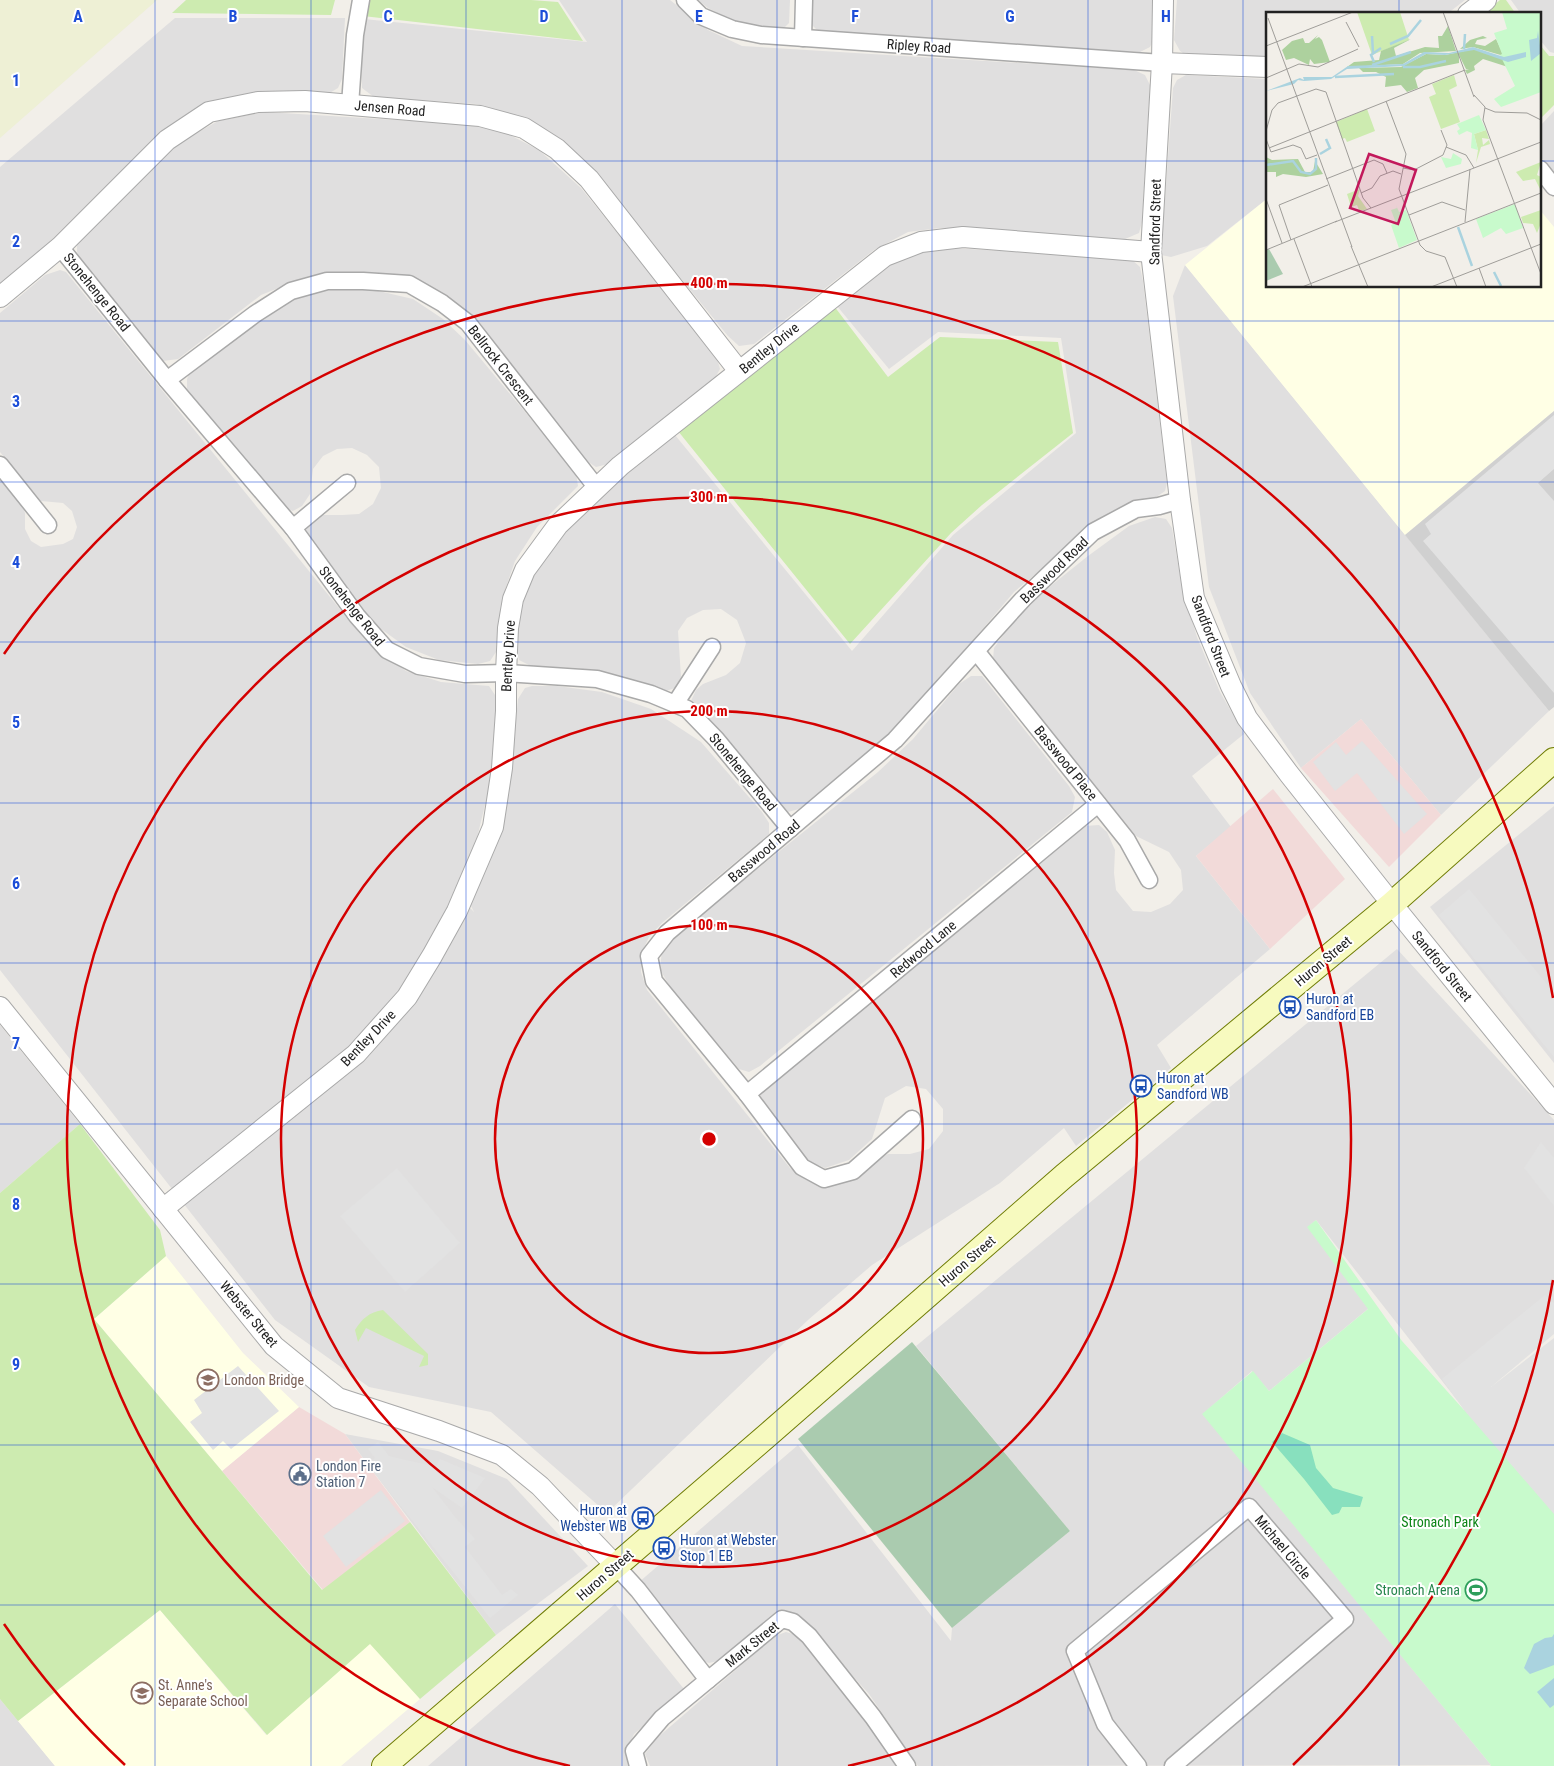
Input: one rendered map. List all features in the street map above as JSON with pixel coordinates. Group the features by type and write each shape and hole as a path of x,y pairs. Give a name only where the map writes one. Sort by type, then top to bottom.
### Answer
{"main road":[{"name":"Huron Street","path":"384,1766 1064,1176 1392,904 1554,760"}],"street":[{"path":"350,105 355,34 361,0"},
{"name":"Ripley Road","path":"685,0 701,16 732,29 761,35 1162,63"},
{"path":"803,38 804,0"},
{"name":"Sandford Street","path":"1163,0 1162,63 1151,252 1180,500 1194,598 1231,686 1247,718 1392,904 1554,1104"},
{"path":"1471,12 1486,0"},
{"path":"1162,63 1266,67"},
{"name":"Jensen Road","path":"0,297 60,246 168,140 210,112 258,102 305,101 480,116 524,128 557,149 589,179 739,371"},
{"path":"1542,171 1554,186"},
{"name":"Bentley Drive","path":"164,1209 356,1054 407,997 457,911 494,827 506,721 508,628 513,599 526,570 558,525 620,466 885,256 922,242 964,238 1151,252"},
{"name":"Stonehenge Road","path":"60,246 167,380 293,528 357,616 387,650 419,666 465,674 506,674 597,679 652,694 686,710 716,739 790,829"},
{"name":"Bellrock Crescent","path":"167,380 255,314 291,291 327,281 410,284 442,303 468,323 597,488"},
{"path":"0,465 48,525"},
{"path":"293,528 347,483"},
{"name":"Basswood Road","path":"912,1119 853,1171 824,1179 802,1166 747,1094 654,981 649,956 666,933 895,740 1023,600 1093,532 1136,509 1180,500"},
{"path":"674,704 712,647"},
{"name":"Basswood Place","path":"976,651 1127,840 1149,880"},
{"name":"Redwood Lane","path":"747,1094 1098,804"},
{"name":"Webster Street","path":"0,1007 274,1346 338,1398 439,1431 502,1455 540,1486 616,1566"},
{"name":"Michael Circle","path":"1138,1766 1105,1724 1076,1651 1249,1507 1345,1619 1173,1766"},
{"path":"616,1566 638,1590 708,1680 662,1718 634,1751 638,1766"},
{"name":"Mark Street","path":"708,1680 782,1619 793,1622 810,1636 907,1766"}],"shaded area":[{"path":"0,0 157,0 0,138"},
{"path":"559,0 670,0 708,30 742,46 1134,70 1145,75 1150,85 1142,222 1139,233 1125,239 940,228 908,232 874,250 754,344 739,346 728,336 586,163 517,116 476,104 374,97 362,88 361,62 364,19 587,42"},
{"path":"698,0 790,0 789,23 782,30 736,23 708,8"},
{"path":"809,0 1156,0 1154,39 1150,47 1140,52 820,33 811,24"},
{"path":"1177,0 1465,0 1450,12 1266,12 1266,58 1189,57 1180,51 1174,40"},
{"path":"1511,0 1554,0 1554,53 1550,52 1542,42 1542,12 1520,12"},
{"path":"175,18 345,18 342,79 338,88 328,94 284,91 247,94 212,103 187,114 161,132 32,259 0,286 0,167"},
{"path":"1186,75 1266,79 1266,200 1207,246 1171,257 1161,255 1173,88 1177,80"},
{"path":"1554,111 1554,173 1542,158 1542,124"},
{"path":"265,112 463,124 502,131 539,150 581,188 716,355 720,369 715,378 608,464 596,467 582,458 467,314 393,276 352,272 306,277 261,295 178,359 163,361 79,260 77,242 181,142 218,121"},
{"path":"1266,200 1266,288 1542,288 1542,212 1554,227 1554,411 1405,535 1185,265"},
{"path":"938,247 1131,259 1140,267 1167,483 1165,491 1155,498 1128,506 1102,519 1014,592 890,738 799,809 788,812 779,806 692,710 691,701 696,690 703,684 726,675 740,663 746,643 737,620 721,609 703,610 687,618 678,631 681,677 675,688 660,693 616,675 576,668 531,666 519,660 515,647 522,604 536,566 561,532 603,493 675,435 852,651 953,535 1076,433 1061,338 938,332 889,369 837,306 884,266 910,252"},
{"path":"1185,265 1549,711 1441,815 1361,719 1301,768 1250,693 1209,587 1173,296"},
{"path":"60,270 66,272 365,640 406,671 441,682 489,686 497,698 492,776 477,838 457,894 474,912 470,904 490,861 501,826 510,777 518,699 525,688 532,686 557,686 602,692 651,709 701,742 762,812 769,823 769,834 662,923 649,937 642,952 641,972 647,990 790,1168 807,1179 826,1185 843,1183 869,1164 888,1154 910,1154 929,1149 943,1131 943,1109 926,1089 906,1086 885,1098 872,1139 849,1160 825,1168 805,1160 763,1106 760,1095 764,1087 1085,826 1099,825 1107,832 1115,850 1114,873 1116,890 1133,911 1151,912 1170,904 1183,890 1181,870 1169,852 1136,836 993,659 994,648 1016,617 1038,596 1129,526 1155,517 1166,519 1172,528 1182,587 1197,637 1220,692 1244,734 1192,776 1231,827 1196,856 1270,949 1157,1045 1171,1068 1076,1146 1064,1128 1000,1183 872,1265 808,1320 607,1513 491,1412 369,1387 275,1320 0,970 0,478 22,505 25,513 25,529 31,541 41,547 63,544 73,539 77,527 72,511 63,503 41,501 0,452 0,313 45,275"},
{"path":"333,288 370,289 413,299 443,319 465,340 576,473 578,486 537,527 515,561 505,590 496,652 490,661 478,664 439,660 406,647 377,626 307,540 306,528 311,519 320,515 359,514 373,504 381,488 379,467 367,455 352,448 337,449 323,456 313,469 310,494 302,506 293,511 280,506 187,389 187,379 191,370 268,311 301,294"},
{"path":"1554,411 1554,707 1549,711 1405,535"},
{"path":"1554,415 1554,469 1538,483 1554,501 1554,693 1423,541 1431,534 1425,524"},
{"path":"971,676 982,676 1069,786 1075,797 1072,812 760,1066 749,1072 739,1069 670,987 660,969 662,950 673,937 878,772 913,739 959,684"},
{"path":"1361,719 1441,815 1389,867 1301,768"},
{"path":"1362,741 1427,814 1404,834 1357,773 1335,791 1313,762 1336,742 1346,755"},
{"path":"1273,789 1345,879 1270,949 1196,856"},
{"path":"1554,806 1554,1063 1430,907"},
{"path":"1469,889 1554,993 1554,1057 1439,915"},
{"path":"1397,949 1554,1120 1554,1325 1457,1400 1316,1220 1308,1227 1369,1308 1269,1391 1252,1371 1203,1414 1491,1765 918,1766 869,1694 799,1617 778,1613 718,1661 709,1663 700,1660 638,1583 798,1445 951,1641 952,1628 1070,1531 916,1346"},
{"path":"0,1025 80,1124 0,1193"},
{"path":"1541,1142 1554,1158 1554,1206 1524,1168"},
{"path":"397,1168 460,1243 405,1292 340,1216"},
{"name":"London Bridge","path":"166,1256 243,1353 299,1407 222,1471 94,1319"},
{"path":"1545,1295 1554,1303 1554,1334 1491,1387 1554,1338 1554,1514 1464,1410 1442,1379"},
{"path":"912,1342 1070,1531 952,1628 798,1439"},
{"path":"238,1366 279,1411 231,1449 223,1441 213,1450 190,1422 202,1413 194,1400"},
{"path":"299,1407 345,1434 410,1522 323,1590 222,1471"},
{"path":"345,1434 438,1451 507,1479 588,1566 496,1635"},
{"path":"378,1442 389,1456 436,1467 440,1459 485,1478 462,1508 432,1487 475,1539 465,1547 502,1595 511,1589 518,1595 490,1618 367,1464 375,1458 368,1449"},
{"path":"381,1490 405,1521 346,1567 323,1536"},
{"path":"615,1604 684,1689 634,1734 626,1751 628,1766 428,1766"},
{"name":"St. Anne's Separate School","path":"160,1610 266,1735 370,1643 420,1699 341,1766 55,1766 18,1721"},
{"path":"786,1632 799,1636 851,1701 897,1766 650,1766 645,1754 657,1738 775,1636"},
{"path":"0,1699 18,1721 55,1766 0,1766"}],"green space":[{"path":"186,0 335,0 331,15 172,13"},
{"path":"369,0 531,0 558,2 583,41 363,16"},
{"path":"1500,0 1506,0 1515,12 1485,12"},
{"path":"1542,47 1549,56 1554,56 1554,105 1542,117"},
{"path":"834,306 888,377 940,337 1058,342 1073,433 982,505 951,533 850,644 678,431"},
{"path":"80,1124 160,1230 166,1256 94,1319 322,1590 410,1522 496,1635 420,1699 370,1644 267,1735 160,1610 18,1721 0,1699 0,1193"},
{"name":"Stronach Park","path":"1316,1220 1402,1341 1464,1410 1554,1342 1554,1766 1490,1766 1202,1414 1253,1371 1269,1391 1368,1309 1307,1227"},
{"path":"383,1310 428,1354 428,1365 419,1367 424,1356 366,1328 358,1342 355,1330 360,1323 370,1314"},
{"path":"1282,1433 1310,1445 1316,1468 1333,1488 1363,1497 1360,1507 1342,1507 1339,1513 1332,1515 1272,1442"}],"water":[{"path":"1554,1634 1554,1665 1530,1674 1524,1668 1534,1644 1545,1638 1552,1637"},
{"path":"1554,1678 1554,1705 1550,1708 1537,1692"}],"place":[{"name":"Huron at Sandford EB","path":"1290,1007"},
{"name":"Huron at Sandford WB","path":"1141,1086"},
{"name":"London Bridge","path":"208,1380"},
{"name":"London Fire Station 7","path":"300,1474"},
{"name":"Huron at Webster WB","path":"643,1518"},
{"name":"Huron at Webster Stop 1 EB","path":"664,1548"},
{"name":"Stronach Arena","path":"1476,1590"},
{"name":"St. Anne's Separate School","path":"142,1693"}]}
